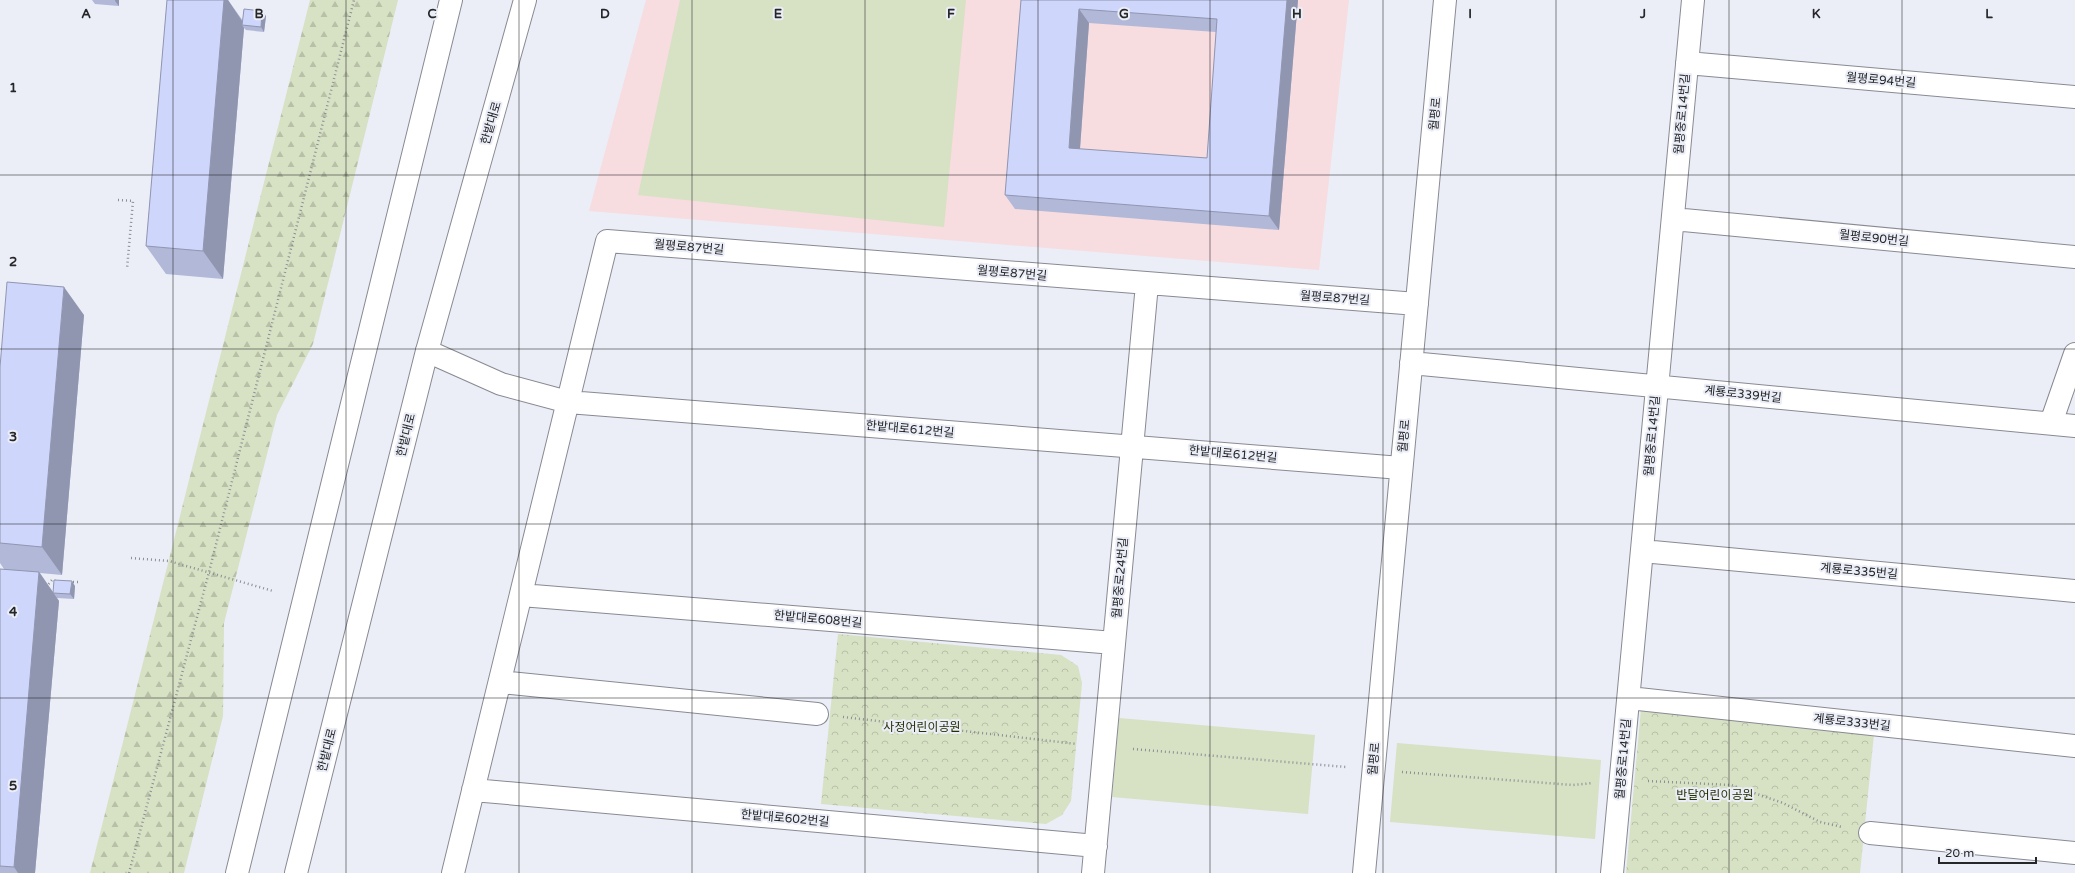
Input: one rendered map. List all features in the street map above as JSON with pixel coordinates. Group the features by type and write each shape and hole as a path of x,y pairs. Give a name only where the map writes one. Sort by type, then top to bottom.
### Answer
{"street":[{"path":"238,873 451,0"},
{"name":"한밭대로","path":"296,873 428,351 525,0"},
{"name":"월평로","path":"1364,873 1445,0"},
{"name":"월평중로14번길","path":"1612,873 1693,0"},
{"name":"월평로94번길","path":"1687,63 2075,97"},
{"name":"월평로90번길","path":"1673,219 2075,257"},
{"name":"월평로87번길","path":"568,402 607,241 1417,304"},
{"name":"월평중로24번길","path":"1093,873 1147,284"},
{"name":"한밭대로612번길","path":"428,351 501,384 568,402 1401,468"},
{"path":"2051,423 2075,354"},
{"name":"계룡로339번길","path":"1411,363 2075,426"},
{"path":"453,873 568,402"},
{"name":"계룡로335번길","path":"1642,551 2075,591"},
{"name":"한밭대로608번길","path":"521,595 1114,643"},
{"path":"500,682 817,714"},
{"name":"계룡로333번길","path":"1629,698 2075,746"},
{"name":"한밭대로602번길","path":"473,790 1096,846"},
{"path":"1870,833 2075,853"}],"path":[{"path":"129,873 209,572 354,0"},
{"path":"118,200 133,201 127,270"},
{"path":"131,558 169,561 273,591"},
{"path":"45,587 52,580 60,581"},
{"path":"67,581 81,582"}],"shaded area":[{"path":"646,0 1349,0 1319,270 589,211"}],"green space":[{"path":"310,0 398,0 313,344 277,415 224,623 223,716 184,873 90,873"},
{"path":"680,0 966,0 944,227 638,195"},
{"name":"사정어린이공원","path":"838,634 1061,655 1078,666 1082,683 1071,801 1062,815 1046,824 821,804"},
{"name":"반달어린이공원","path":"1641,709 1874,734 1860,873 1626,873"},
{"path":"1119,718 1315,735 1308,814 1112,797"},
{"path":"1397,743 1601,760 1595,839 1390,822"}],"building":[{"path":"167,0 224,0 203,251 146,246"},
{"path":"1021,0 1287,0 1269,216 1005,195","holes":["1079,9 1217,19 1207,158 1069,148"]},
{"path":"244,9 262,11 261,27 242,25"},
{"path":"7,282 64,287 42,547 0,543 0,367"},
{"path":"0,569 39,572 14,867 0,866"},
{"path":"54,580 72,581 70,594 53,593"}]}
